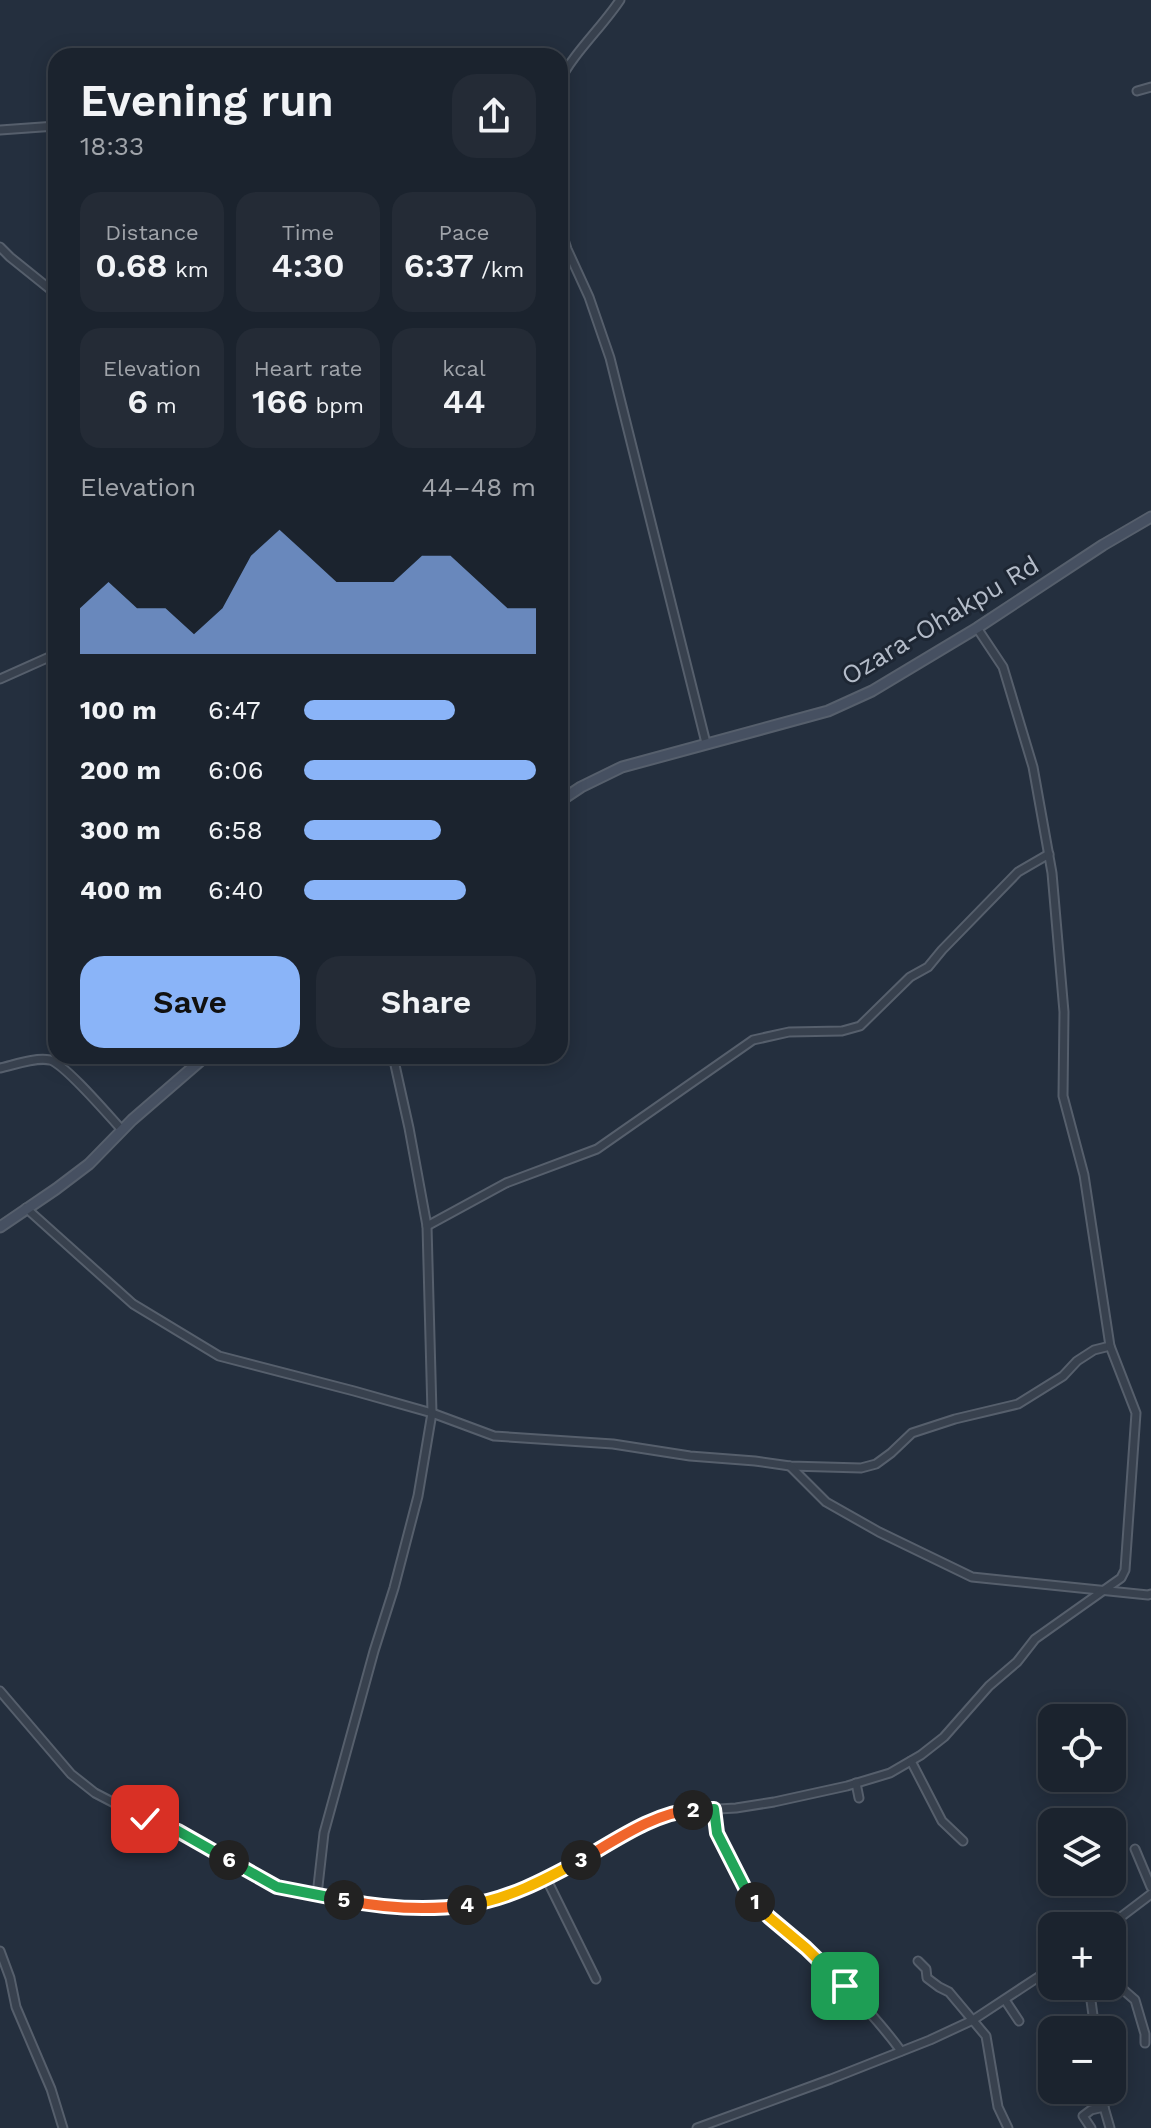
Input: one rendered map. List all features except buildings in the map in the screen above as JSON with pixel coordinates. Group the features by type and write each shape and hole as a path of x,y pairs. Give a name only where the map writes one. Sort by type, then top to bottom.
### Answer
{"main road":[{"name":"Ozara-Ohakpu Rd","path":"568,796 622,767 828,711 872,691 1151,517"},
{"path":"0,1227 89,1164 122,1130 197,1064"}],"street":[{"path":"568,69 620,0"},
{"path":"1137,91 1151,87"},
{"path":"0,130 48,127"},
{"path":"0,247 48,288"},
{"path":"568,251 589,297 610,358 706,743"},
{"path":"0,1691 71,1774 95,1793 145,1819 178,1831 277,1887 360,1903 438,1909 483,1903 546,1878 649,1822 683,1811 774,1802 890,1773 944,1737 989,1686 1017,1662 1035,1639 1121,1578 1125,1570 1136,1413 1110,1346 1084,1175 1063,1096 1064,1012 1052,873 1033,767 1003,667 977,628"},
{"path":"0,679 48,658"},
{"path":"427,1226 506,1183 597,1149 753,1040 789,1032 842,1031 860,1026 910,977 928,967 1018,872 1049,854"},
{"path":"0,1068 48,1061"},
{"path":"57,1064 122,1130"},
{"path":"317,1895 324,1833 418,1496 432,1413 427,1226 395,1064"},
{"path":"26,1208 133,1304 219,1356 432,1413 494,1436 613,1444 690,1456 790,1466 861,1468 876,1464 912,1433 1018,1404 1063,1376 1077,1361 1094,1350 1110,1346"},
{"path":"790,1466 826,1502 879,1532 972,1577 1151,1594"},
{"path":"911,1761 942,1821 963,1841"},
{"path":"856,1783 859,1798"},
{"path":"714,1809 717,1833 748,1894 845,1986 901,2051"},
{"path":"1126,1913 1150,1895 1135,1849"},
{"path":"546,1878 596,1979"},
{"path":"0,1951 16,2007 51,2089 63,2128"},
{"path":"918,1961 926,1969 927,1978 949,1992 986,2036 998,2107 1008,2128"},
{"path":"697,2128 930,2040 973,2020 1038,1978"},
{"path":"1126,1992 1135,2000 1145,2043"},
{"path":"1005,2000 1019,2021"},
{"path":"1103,2104 1110,2128"},
{"path":"1091,2128 1083,2116 1104,2107"}],"route":[{"path":"145,1819 178,1831 277,1887 360,1903 438,1909 483,1903 534,1884 649,1822 683,1811 714,1809 717,1833 748,1894 845,1986"}]}
